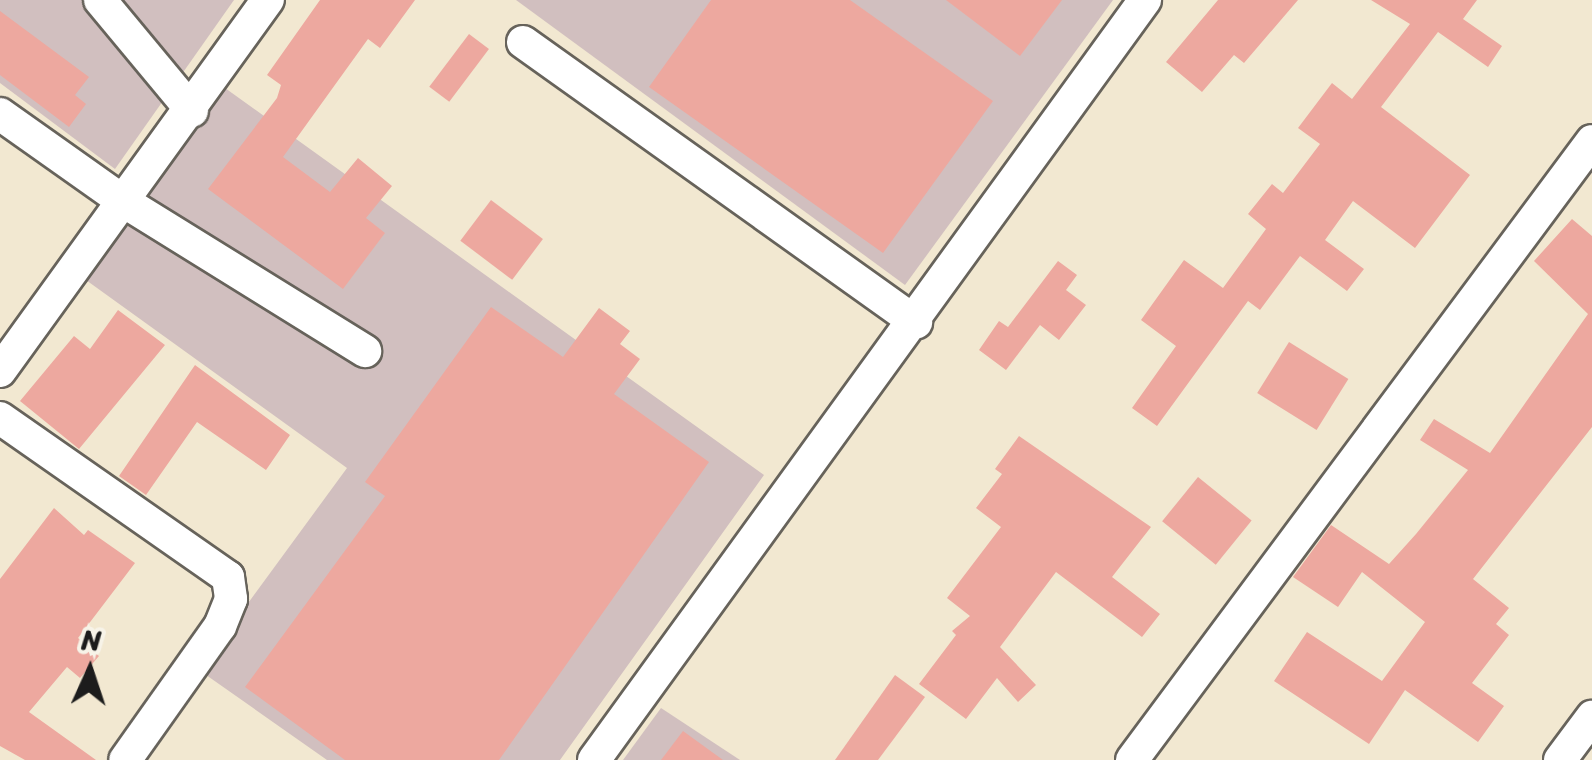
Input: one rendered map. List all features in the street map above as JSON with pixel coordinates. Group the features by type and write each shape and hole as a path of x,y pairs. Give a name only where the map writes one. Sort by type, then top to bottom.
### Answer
{"street":[{"path":"0,371 192,111 268,0"},
{"path":"594,760 916,322 1146,0"},
{"path":"111,5 192,111"},
{"path":"523,42 916,322"},
{"path":"0,114 123,201 365,350"},
{"path":"1132,760 1589,152"},
{"path":"0,418 228,577 231,599 220,626 126,760"},
{"path":"1560,760 1592,717"}],"shaded area":[{"path":"0,0 234,0 115,169 0,83"},
{"path":"516,0 1113,0 905,285"},
{"path":"225,88 764,475 560,760 327,760 199,670 347,468 79,275"},
{"path":"661,708 740,760 623,760"}],"building":[{"path":"320,0 415,0 380,48 368,39 283,157 330,192 358,158 392,186 366,218 385,233 343,289 208,189 277,98 281,85 267,75"},
{"path":"711,0 850,0 993,101 883,253 649,87"},
{"path":"946,0 1062,0 1020,56"},
{"path":"1218,0 1298,0 1244,63 1234,55 1202,92 1166,62"},
{"path":"1371,0 1477,0 1463,19 1502,46 1488,67 1438,32 1381,107 1470,175 1415,248 1353,201 1325,240 1364,269 1347,291 1300,256 1260,310 1248,301 1157,426 1132,408 1176,346 1141,320 1184,260 1223,288 1266,229 1248,214 1272,184 1283,193 1320,144 1298,128 1332,83 1352,99 1410,24"},
{"path":"0,11 89,77 75,95 86,104 69,127 0,75"},
{"path":"469,34 489,49 449,102 429,87"},
{"path":"491,200 543,239 512,280 460,241"},
{"path":"1572,219 1592,236 1592,427 1473,579 1509,608 1496,624 1509,635 1472,683 1504,706 1478,742 1405,690 1369,744 1274,681 1307,632 1382,681 1425,622 1362,572 1338,607 1293,577 1331,525 1389,564 1416,534 1468,470 1420,440 1434,419 1490,453 1588,314 1534,261"},
{"path":"1058,261 1077,275 1066,290 1086,305 1059,340 1040,325 1006,370 979,350 999,321 1008,327"},
{"path":"491,307 563,357 599,308 630,331 620,344 640,359 614,394 709,462 499,760 345,760 245,687 385,496 365,482"},
{"path":"118,310 165,345 79,449 20,401 74,336 90,349"},
{"path":"1289,342 1348,379 1317,430 1257,393"},
{"path":"195,365 290,435 266,470 197,422 146,495 119,476"},
{"path":"1019,436 1151,527 1112,577 1160,614 1142,637 1056,572 1000,647 1036,685 1018,702 997,678 966,719 919,684 956,635 952,631 970,616 947,598 1001,527 976,508 1002,474 995,469"},
{"path":"1198,477 1252,520 1216,565 1162,521"},
{"path":"54,508 84,535 88,530 135,563 78,638 99,656 80,678 67,667 29,712 96,760 25,760 0,746 0,579"},
{"path":"895,675 925,697 878,760 835,760"},
{"path":"683,731 723,760 661,760"}]}
